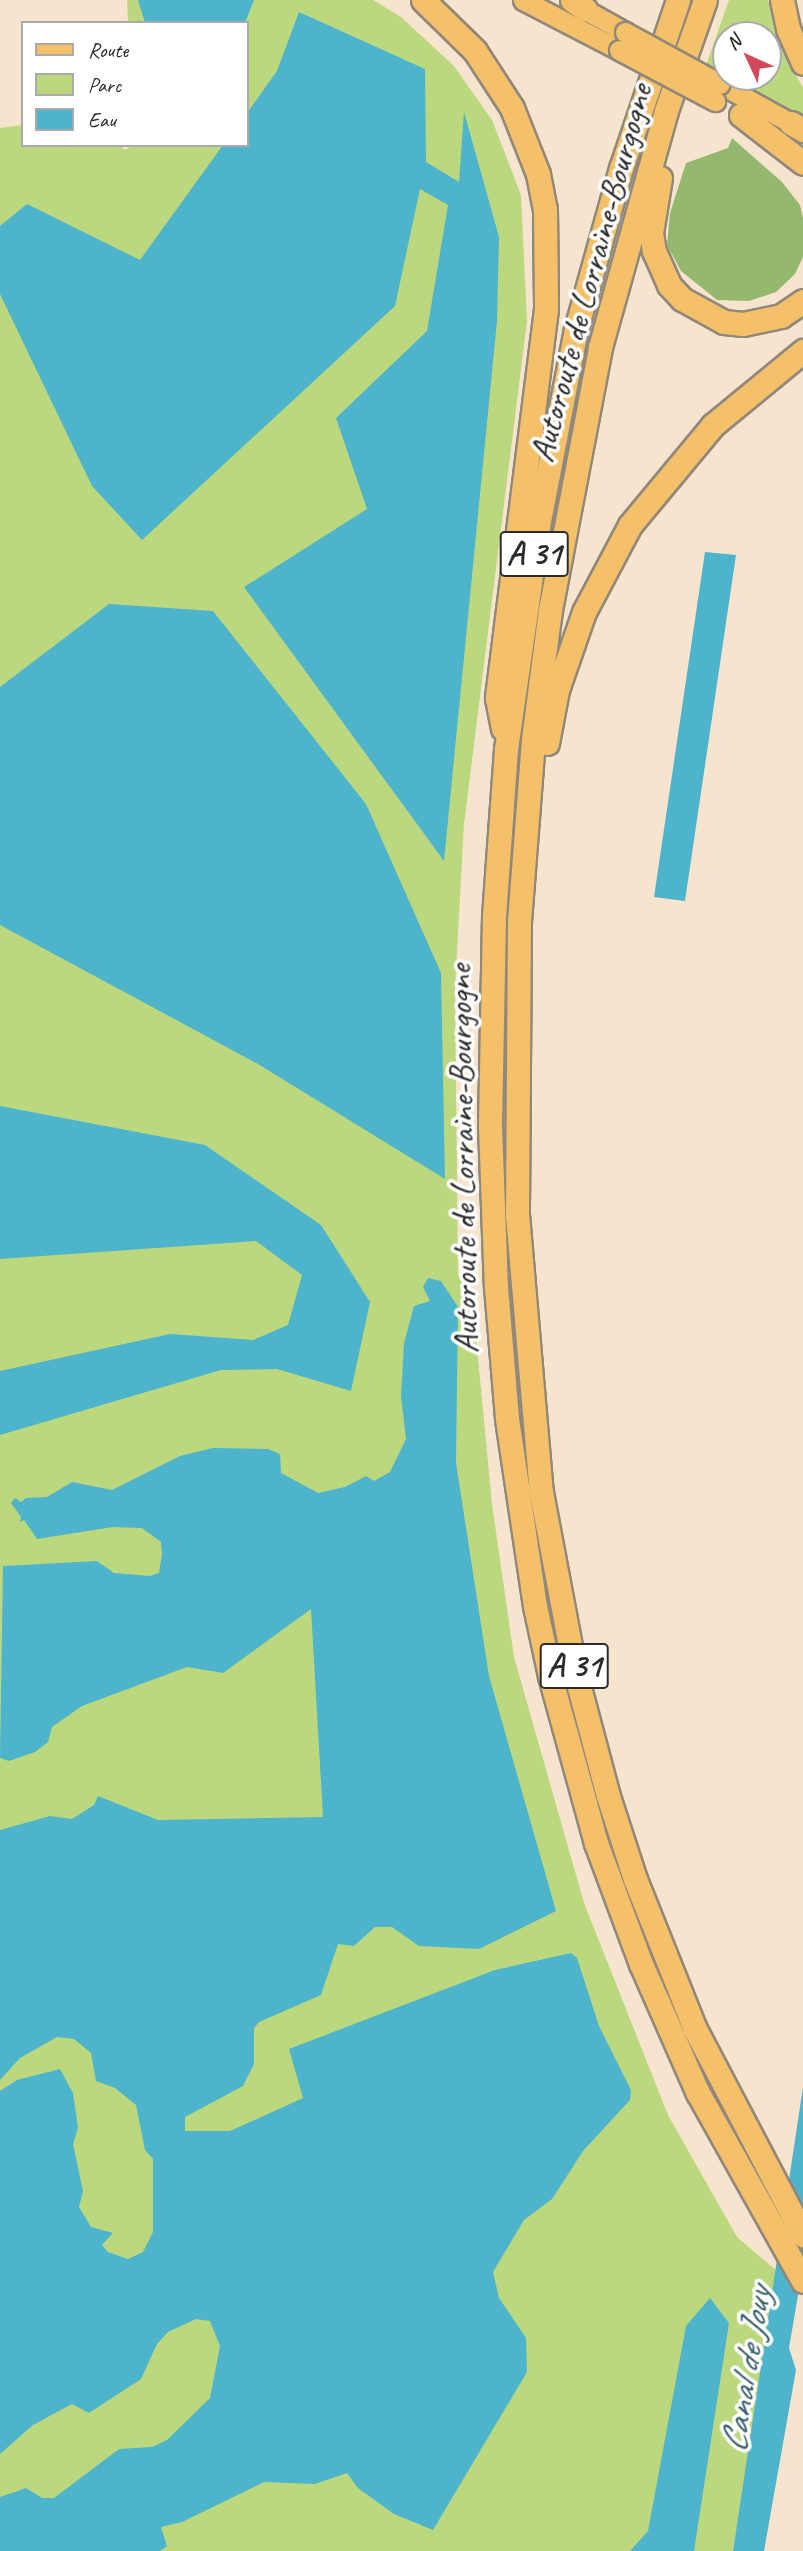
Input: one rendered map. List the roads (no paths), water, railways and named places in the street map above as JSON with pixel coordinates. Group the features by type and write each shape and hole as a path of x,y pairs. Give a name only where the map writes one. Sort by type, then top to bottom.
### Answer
{"highway":[{"path":"423,0 475,51 512,107 538,174 545,209 546,309 497,698 506,749"},
{"path":"576,329 601,197 662,0"},
{"name":"Autoroute de Lorraine-Bourgogne","path":"678,0 621,168 576,329 538,527 506,749 494,928 490,1126 497,1300 522,1528 550,1675 596,1843 673,2041 753,2198 803,2281"},
{"name":"Autoroute de Lorraine-Bourgogne","path":"705,0 666,111 600,348 562,537 533,740 519,923 514,1120 521,1292 541,1492 558,1589 591,1735 635,1879 695,2029 770,2179 803,2235"},
{"path":"782,0 803,63"},
{"path":"666,111 669,134 651,233 659,268 669,285 682,299 724,322 764,322 803,301"},
{"path":"741,115 803,163"},
{"path":"519,923 554,704 597,584 630,525 686,452 803,351"}],"main road":[{"path":"523,0 622,41 717,92 799,127"},
{"path":"574,3 622,41"},
{"path":"717,92 741,115 803,148"}],"water":[{"path":"138,0 254,0 246,21 144,21"},
{"path":"299,12 425,69 426,162 459,182 464,112 499,237 497,321 444,861 244,587 367,509 336,418 427,331 448,205 420,189 395,306 142,540 92,486 0,294 0,226 27,204 140,260 222,147 248,147 248,112 277,71"},
{"path":"705,552 736,555 685,901 654,897"},
{"path":"109,604 213,611 366,804 441,973 445,1179 258,1064 0,925 0,687"},
{"path":"0,1106 205,1145 321,1225 370,1302 351,1391 277,1369 221,1370 0,1435 0,1371 170,1334 253,1340 288,1325 302,1275 256,1241 0,1259"},
{"path":"428,1278 441,1281 458,1307 456,1463 489,1676 556,1911 479,1949 419,1946 392,1927 375,1927 354,1946 338,1944 321,1995 259,2022 254,2028 254,2064 243,2086 185,2117 185,2131 230,2131 303,2098 289,2049 495,1970 571,1953 577,1958 599,2026 631,2090 630,2100 583,2151 552,2199 524,2220 493,2272 499,2298 526,2338 527,2372 433,2530 394,2514 358,2488 347,2473 315,2484 264,2482 182,2522 161,2527 167,2546 160,2551 0,2551 0,2497 26,2488 42,2498 54,2498 119,2449 152,2447 167,2440 210,2398 220,2346 210,2321 196,2319 168,2332 157,2344 141,2379 89,2413 72,2404 33,2425 0,2454 0,2091 17,2080 60,2069 73,2093 78,2128 73,2144 83,2191 79,2207 91,2227 113,2233 102,2245 108,2252 128,2259 143,2252 153,2232 153,2159 145,2150 136,2105 115,2088 96,2081 91,2053 74,2039 57,2037 20,2058 0,2080 0,1830 50,1816 72,1819 94,1805 98,1796 158,1820 323,1817 311,1609 223,1673 187,1667 82,1706 52,1727 48,1742 35,1752 9,1761 0,1758 3,1566 97,1561 114,1573 150,1576 159,1573 162,1554 161,1542 142,1528 113,1527 37,1539 24,1520 20,1522 21,1517 11,1503 15,1498 21,1502 26,1498 47,1497 72,1482 112,1490 180,1456 213,1448 268,1449 280,1454 281,1473 318,1493 345,1487 366,1476 374,1481 390,1472 406,1439 401,1396 404,1343 414,1306 430,1301 423,1287"},
{"path":"803,2087 803,2266 789,2348 796,2370 764,2551 733,2551"},
{"path":"710,2298 729,2323 694,2551 630,2551 648,2531 686,2326"}],"water label":[{"name":"Canal de Jouy","path":"746,2370"}]}
